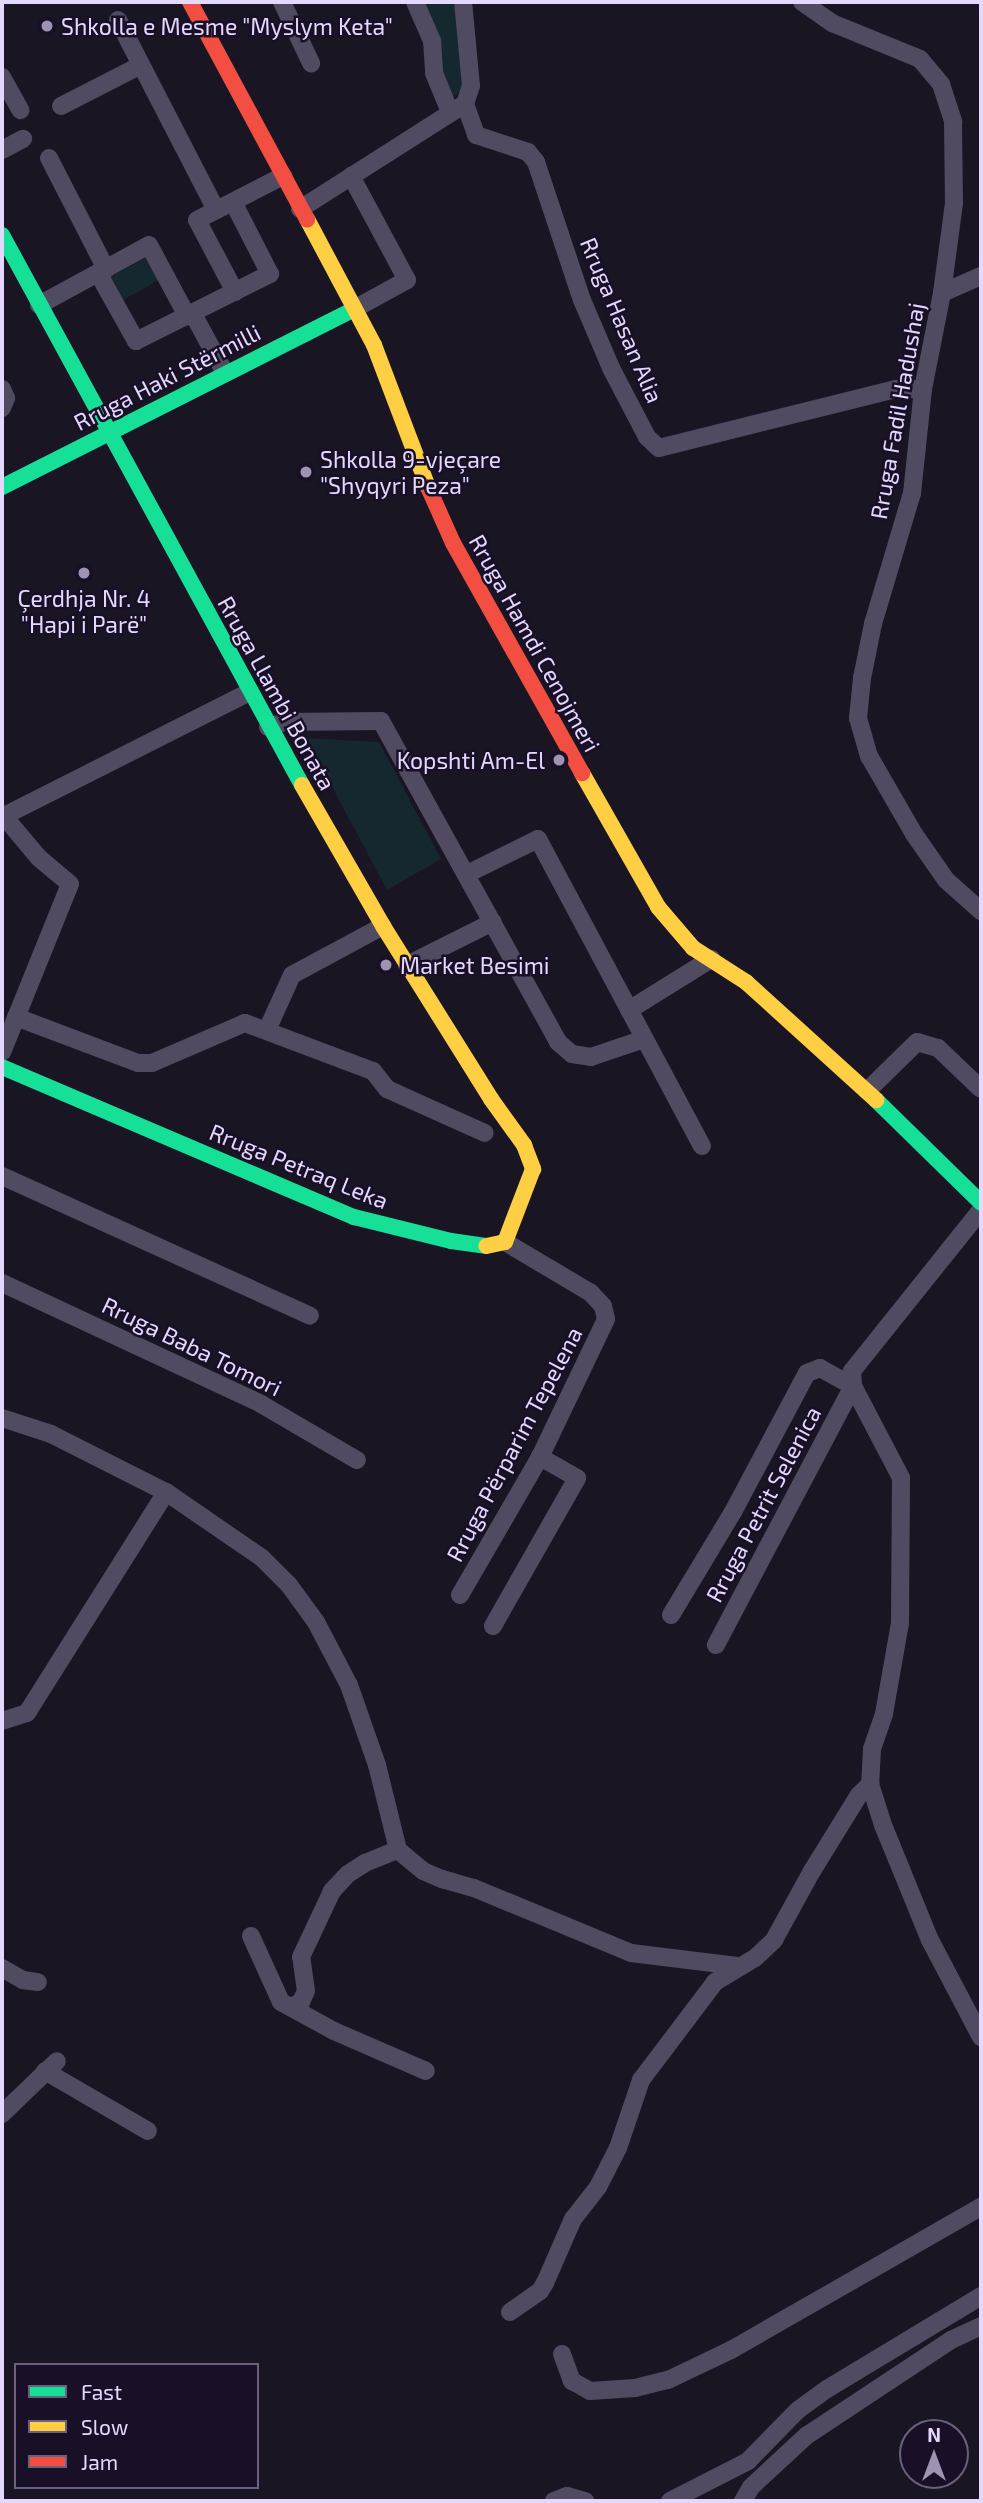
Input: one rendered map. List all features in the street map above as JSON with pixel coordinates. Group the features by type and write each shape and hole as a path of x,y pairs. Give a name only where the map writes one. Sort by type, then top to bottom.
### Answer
{"street":[{"name":"Rruga Hamdi Cenojmeri","path":"190,2 374,345 435,505 453,543 642,883 693,948 746,982 867,1091 981,1203"},
{"path":"282,2 311,63"},
{"path":"415,2 432,41 434,73 457,108"},
{"path":"300,209 457,108 471,86 463,2"},
{"name":"Rruga Fadil Hadushaj","path":"802,2 832,23 920,59 941,84 953,122 954,203 942,293 923,389 912,493 873,625 862,678 858,718 869,756 914,834 946,880 981,911"},
{"path":"118,20 216,210"},
{"path":"61,106 141,65"},
{"path":"2,77 20,110"},
{"name":"Rruga Hasan Alia","path":"457,108 477,135 528,152 536,162 582,300 647,437 659,448 896,388 923,389"},
{"path":"2,150 23,139"},
{"path":"49,158 136,341 270,274 233,202"},
{"path":"234,292 197,220 283,176"},
{"path":"351,176 407,279 354,309"},
{"name":"Rruga Llambi Bonata","path":"2,235 268,727 383,926 532,1161 531,1178 505,1242"},
{"path":"39,304 149,245 225,373"},
{"path":"942,293 981,276"},
{"name":"Rruga Haki Stërmilli","path":"2,487 108,431 354,309"},
{"path":"2,1052 70,884 39,858 2,816 249,692"},
{"path":"268,727 284,722 381,721 558,1042 572,1054 591,1057 644,1039"},
{"path":"467,874 538,839 702,1146"},
{"path":"407,965 493,922"},
{"path":"267,1030 292,975 383,926"},
{"path":"629,1010 711,959"},
{"path":"16,1017 138,1063 152,1063 235,1025 245,1023 373,1071 387,1089 485,1133"},
{"path":"867,1091 917,1042 938,1048 981,1089"},
{"name":"Rruga Petraq Leka","path":"2,1067 354,1217 470,1244 492,1247 505,1242"},
{"path":"2,1176 310,1317"},
{"name":"Rruga Petrit Selenica","path":"716,1645 853,1386 852,1371 856,1363 981,1210"},
{"name":"Rruga Përparim Tepelena","path":"460,1595 540,1457 603,1328 605,1311 591,1293 505,1242"},
{"name":"Rruga Baba Tomori","path":"2,1283 261,1404 357,1460"},
{"path":"671,1615 733,1511 807,1373 821,1368 853,1386 901,1478 900,1623 884,1714 872,1749 870,1784 930,1940 981,2037"},
{"path":"2,1418 51,1434 166,1492 261,1558 289,1585 316,1622 363,1718 398,1850 423,1871 474,1888 631,1953 737,1966"},
{"path":"493,1626 577,1478 540,1457"},
{"path":"2,1721 27,1713 166,1492"},
{"path":"510,2312 545,2283 573,2218 598,2187 618,2148 640,2080 715,1982 737,1966 755,1958 774,1940 859,1795 870,1784"},
{"path":"293,2006 301,2002 306,1991 301,1957 332,1891 348,1874 365,1863 398,1850"},
{"path":"251,1936 282,2001 334,2031 426,2071"},
{"path":"2,1968 23,1980 38,1982"},
{"path":"2,2114 51,2066 149,2131"},
{"path":"562,2354 572,2381 590,2391 635,2388 668,2380 731,2350 981,2207"},
{"path":"670,2501 748,2460 798,2410 827,2389 981,2296"},
{"path":"743,2501 751,2487 806,2436 951,2340 981,2326"},
{"path":"554,2501 567,2496 585,2501"}],"shaded area":[{"path":"422,2 457,2 464,87 455,96 448,93"},
{"path":"147,257 160,280 121,301 109,278"},
{"path":"306,738 379,742 441,859 387,890"}],"traffic: fast":[{"path":"2,235 302,785"},
{"path":"2,487 354,309"},
{"path":"2,1067 354,1217 451,1241 486,1246"},
{"path":"876,1100 981,1203"}],"traffic: slow":[{"path":"307,219 374,345 428,487"},
{"path":"582,773 658,907 693,948 746,982 876,1100"},
{"path":"302,785 383,926 491,1099 524,1145 533,1169 505,1242 486,1246"}],"traffic: jam":[{"path":"190,2 307,219"},
{"path":"428,487 453,543 582,773"}],"place":[{"name":"Shkolla e Mesme \"Myslym Keta\"","path":"47,26"},
{"name":"Shkolla 9-vjeçare \"Shyqyri Peza\"","path":"306,472"},
{"name":"Çerdhja Nr. 4 \"Hapi i Parë\"","path":"84,573"},
{"name":"Kopshti Am-El","path":"559,760"},
{"name":"Market Besimi","path":"386,965"}]}
